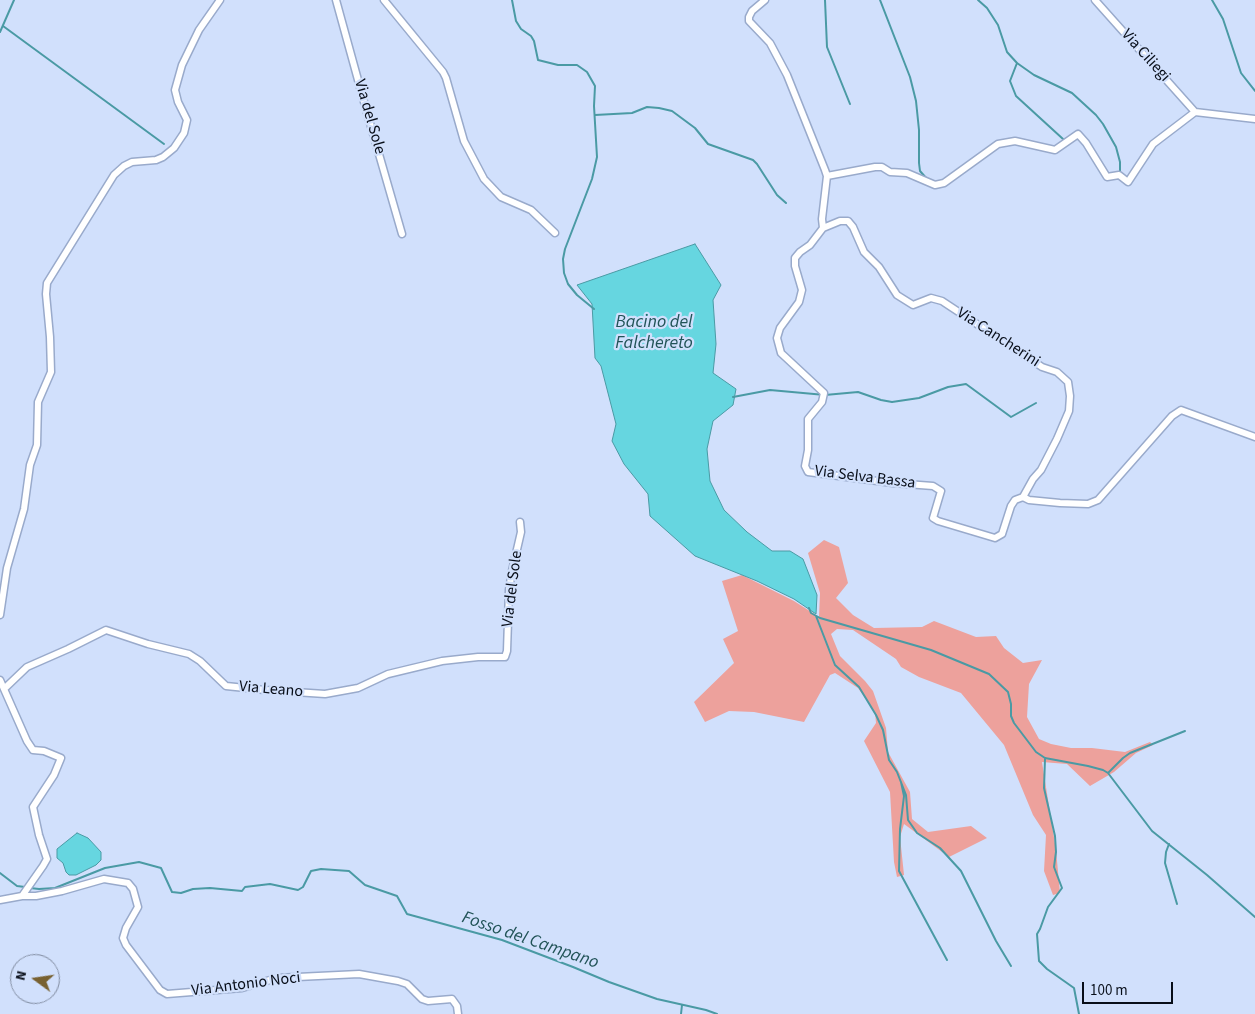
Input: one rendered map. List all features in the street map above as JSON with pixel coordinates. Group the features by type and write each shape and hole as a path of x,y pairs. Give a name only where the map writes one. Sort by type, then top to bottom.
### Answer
{"street":[{"path":"0,614 7,568 24,509 30,465 37,445 38,402 51,372 47,283 114,175 132,162 156,160 163,157 174,148 184,133 188,122 178,102 175,90 182,64 198,30 220,0"},
{"name":"Via del Sole","path":"336,0 402,234"},
{"path":"384,0 443,72 464,141 484,178 501,197 531,210 555,234"},
{"path":"765,0 752,11 749,21 770,43 787,75 828,176 822,219 823,228"},
{"name":"Via Ciliegi","path":"1095,0 1195,112"},
{"path":"828,176 882,167 890,172 906,173 935,185 944,183 998,144 1016,141 1055,150 1078,134 1086,143 1107,177 1119,175 1128,182 1153,144 1195,112 1255,120"},
{"name":"Via Cancherini","path":"823,228 840,221 848,221 853,227 864,252 879,268 897,295 914,305 931,298 942,301 1042,367 1057,372 1068,382 1070,396 1068,411 1057,439 1041,470 1032,479 1023,497"},
{"name":"Via Selva Bassa","path":"823,228 810,245 800,252 796,258 795,266 802,290 799,302 780,328 777,338 780,353 824,393 822,402 808,419 808,450 805,466 808,472 884,482 934,486 941,491 933,518 996,538 1002,534 1011,506 1015,500 1023,497"},
{"path":"1023,497 1029,500 1060,503 1088,504 1098,500 1172,416 1180,410 1255,437"},
{"name":"Via del Sole","path":"505,657 507,651 509,590 521,532 520,522"},
{"name":"Via Leano","path":"4,688 27,667 106,630 148,644 189,654 200,661 226,686 273,691 325,694 358,688 388,674 442,661 478,657 505,657"},
{"path":"0,680 27,742 33,750 44,751 61,758 54,775 33,807 41,844 47,859 22,896 0,900"},
{"name":"Via Antonio Noci","path":"22,896 36,896 104,879 128,884 133,889 138,907 126,928 123,938 126,945 160,990 167,994 242,988 277,978 359,974 407,984 422,999 428,1001 452,1000 457,1006 458,1014"}],"shaded area":[{"path":"824,540 839,547 848,583 836,598 853,615 874,628 922,627 934,621 976,637 996,636 1004,648 1023,663 1042,660 1029,684 1027,717 1039,739 1051,744 1071,748 1092,748 1125,752 1150,742 1153,745 1136,753 1114,772 1090,786 1067,764 1042,762 1056,850 1060,893 1053,895 1044,871 1046,835 1033,815 1004,745 961,693 919,677 901,667 896,659 853,630 837,629 831,634 840,656 873,691 886,728 888,752 910,792 912,819 928,832 971,826 987,838 949,857 904,824 900,837 904,875 897,877 894,862 890,792 864,741 876,723 875,712 858,688 835,673 830,675 804,722 754,712 729,711 705,722 694,702 734,663 723,639 738,631 722,581 742,575 794,601 819,617 820,593 808,553"}],"water":[{"name":"Bacino del Falchereto","path":"695,244 721,285 713,300 716,344 713,373 736,389 733,405 713,421 707,449 710,481 724,510 747,532 772,551 790,551 803,559 817,595 816,614 794,599 757,581 695,556 650,516 648,494 624,464 612,441 616,424 601,366 595,358 592,304 577,285"},
{"path":"77,833 88,838 101,852 101,860 96,865 76,875 69,875 63,863 57,858 57,849"}],"waterway":[{"path":"0,32 14,0"},
{"path":"512,0 516,21 521,29 531,36 534,41 538,60 558,65 577,65 587,72 595,86 594,106 597,157 592,179 565,249 563,259 564,273 568,284 577,295 594,309"},
{"path":"825,0 827,47 850,104"},
{"path":"880,0 910,77 916,101 920,171 927,179"},
{"path":"978,0 987,8 998,25 1007,52 1017,63 1034,75 1072,93 1096,115 1116,147 1120,162 1120,174"},
{"path":"1212,0 1223,19 1241,73 1255,91"},
{"path":"3,26 164,144"},
{"path":"1017,63 1010,81 1016,96 1063,139"},
{"path":"595,115 632,113 647,107 672,111 695,128 708,144 753,160 777,195 786,203"},
{"path":"733,397 770,390 825,395 858,392 892,402 919,398 948,387 966,384 1011,417 1036,403"},
{"path":"809,608 811,613 820,618 931,650 989,674 1008,692 1011,716 1014,723 1036,752 1045,758 1088,766 1108,773 1152,831 1255,917"},
{"path":"816,616 835,665 859,687 883,730 889,760 897,772 906,795 908,820 917,833 940,848 961,871 996,941 1011,966"},
{"path":"1108,773 1130,753 1185,731"},
{"path":"1045,759 1044,788 1055,836 1056,852 1054,867 1062,888 1048,907 1037,934 1039,961 1074,988 1079,1014"},
{"path":"901,782 904,796 900,829 899,871 947,960"},
{"path":"1169,844 1165,863 1177,904"},
{"name":"Fosso del Campano","path":"30,888 55,888 105,868 139,862 161,868 172,892 181,893 193,889 210,888 242,891 245,887 270,884 298,890 303,887 311,871 321,869 349,871 365,885 397,896 407,914 502,940 657,999 717,1014"},
{"name":"Fosso del Campano","path":"0,873 17,886 25,887"},
{"path":"681,1014 682,1005"}]}
